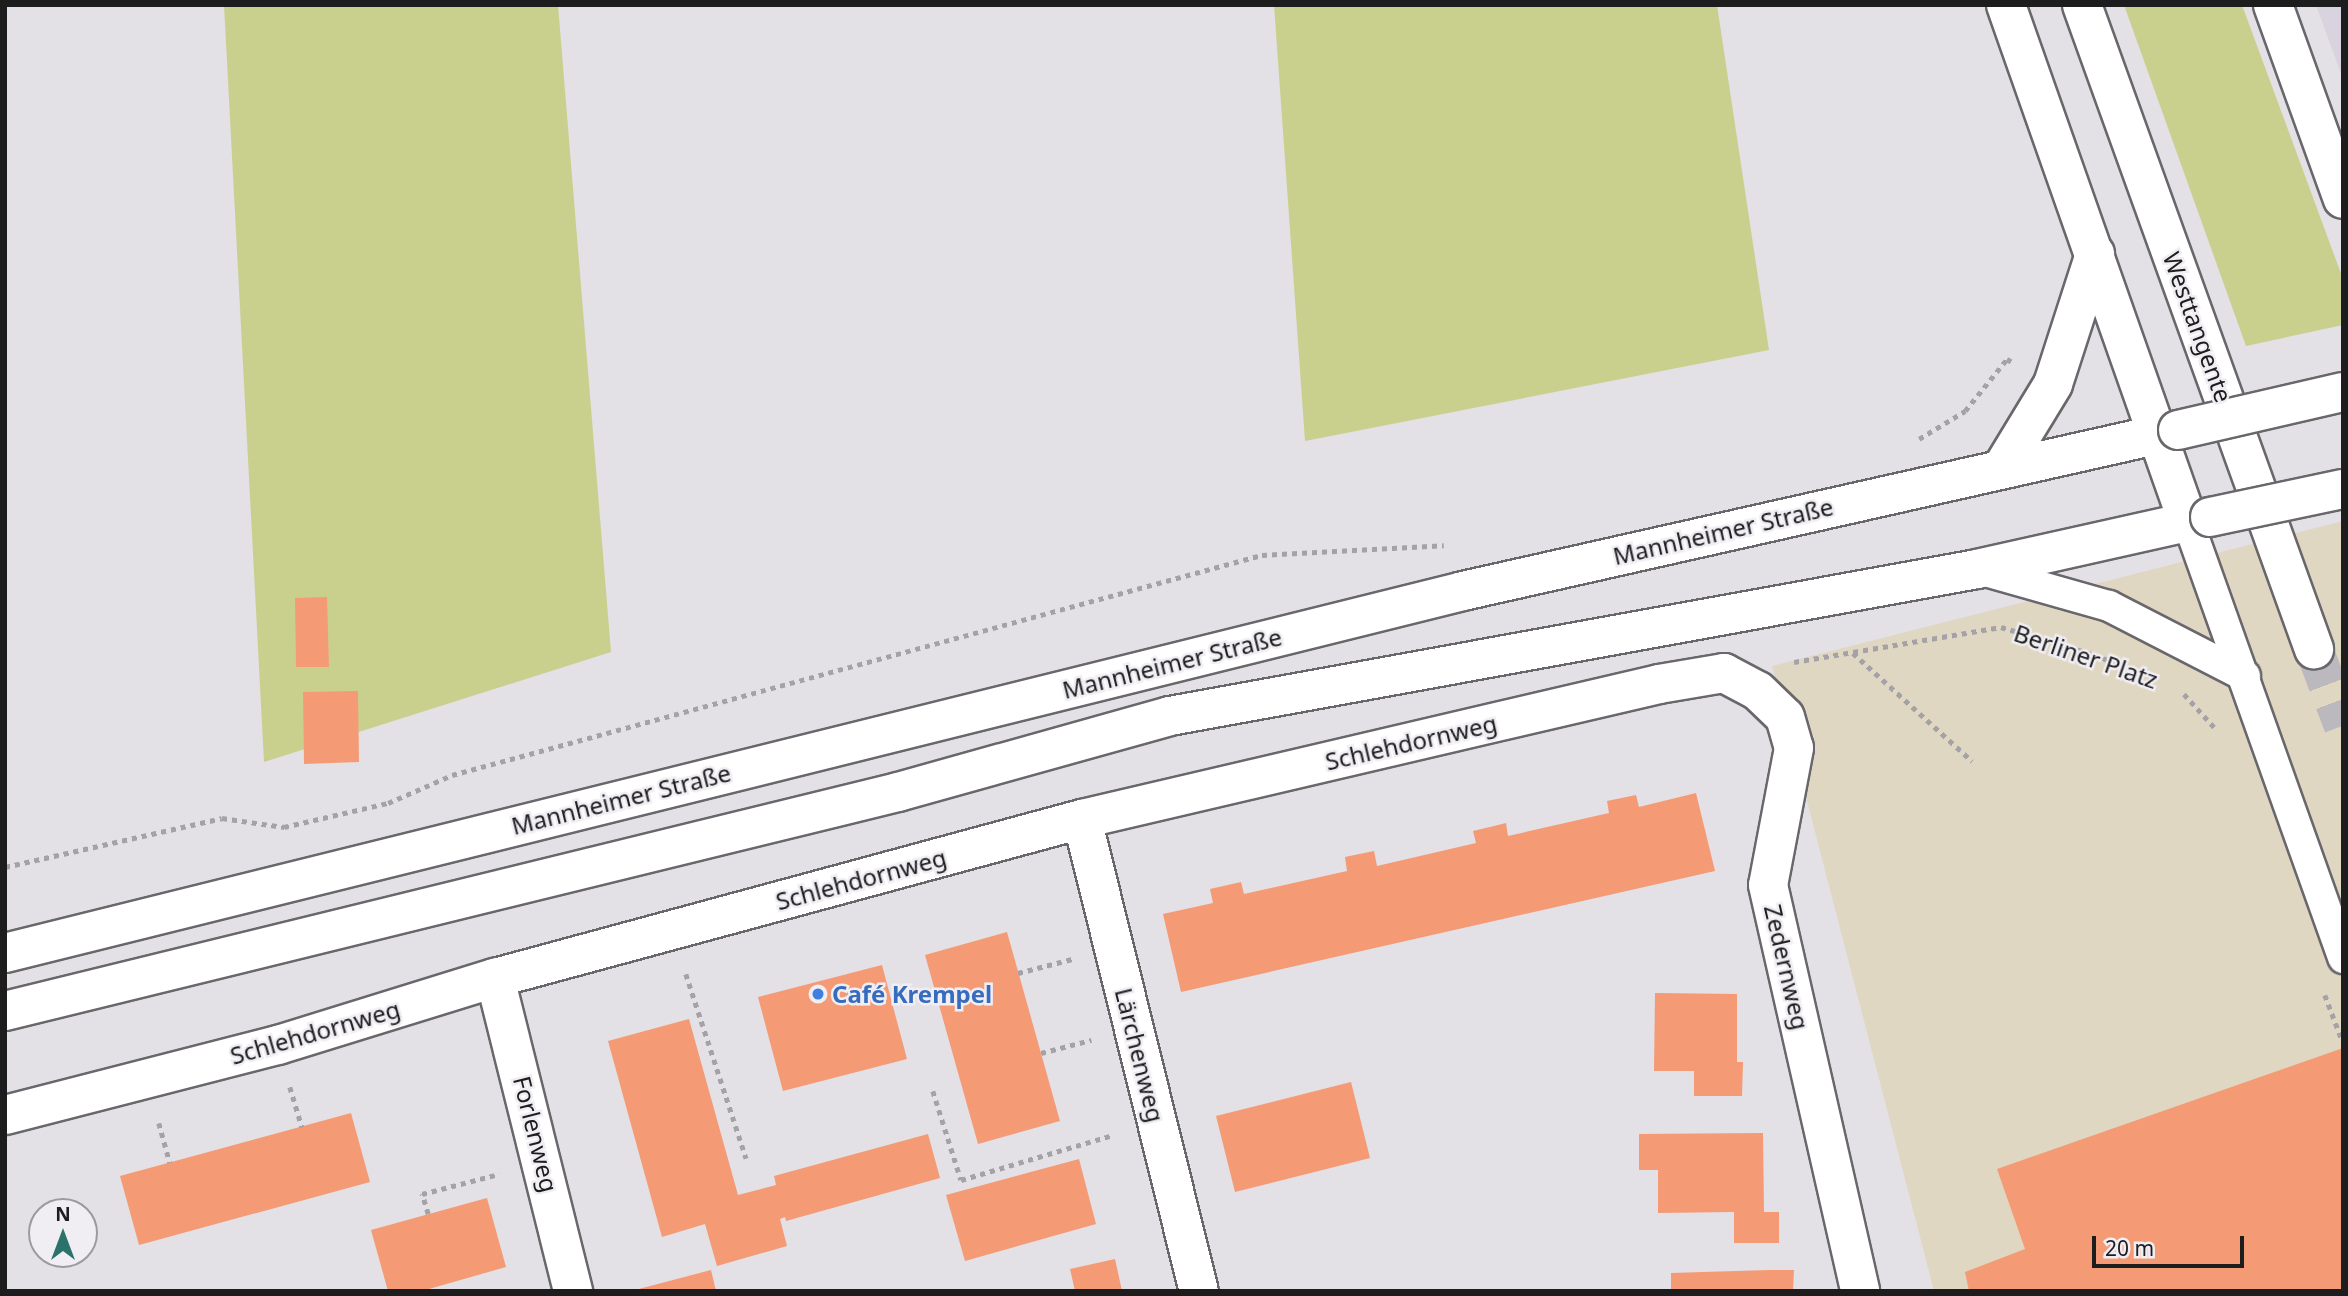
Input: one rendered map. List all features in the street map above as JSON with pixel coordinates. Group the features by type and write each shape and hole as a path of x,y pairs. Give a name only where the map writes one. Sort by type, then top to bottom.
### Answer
{"main road":[{"path":"2006,5 2095,254 2167,432 2199,520"},
{"name":"Westtangente","path":"2082,5 2314,649"},
{"path":"2273,5 2343,199"},
{"path":"2002,468 2053,384 2095,254"},
{"name":"Mannheimer Straße","path":"5,953 1463,591 2343,392"},
{"path":"5,1011 898,792 1170,716 1977,569 2343,489"},
{"name":"Schlehdornweg","path":"5,1115 278,1045 495,978 1082,819 1659,684 1724,673"},
{"name":"Zedernweg","path":"1724,673 1758,691 1785,717 1794,748 1768,885 1860,1291"},
{"name":"Lärchenweg","path":"1082,819 1199,1291"},
{"name":"Forlenweg","path":"495,978 544,1162 573,1291"}],"lane":[{"path":"2199,520 2245,676 2343,958"},
{"path":"1977,569 2109,606 2245,676"}],"path":[{"path":"1913,443 1965,411 2007,359 2053,384"},
{"path":"5,867 222,818 284,827 388,803 453,775 1262,555 1448,545"},
{"name":"Berliner Platz","path":"1786,664 2001,627 2093,654 2155,680"},
{"path":"1853,652 1972,761"},
{"name":"Berliner Platz","path":"2181,690 2224,739"},
{"path":"672,930 746,1158"},
{"path":"1018,972 1114,949"},
{"path":"2320,981 2342,1040"},
{"path":"933,1090 961,1180 1157,1122"},
{"path":"428,1214 422,1194 544,1162"},
{"path":"83,1291 89,1291"}],"shaded area":[{"path":"2316,5 2343,5 2343,79"},
{"path":"2343,521 2343,1291 1934,1291 1772,666"}],"green space":[{"path":"224,5 558,5 611,652 264,762"},
{"path":"1274,5 1717,5 1769,350 1305,441"},
{"path":"2124,5 2242,5 2343,279 2343,325 2246,346"}],"building":[{"path":"327,597 329,667 296,667 295,598"},
{"path":"358,691 359,762 304,764 303,692"},
{"path":"1696,793 1715,871 1181,992 1163,914 1213,903 1210,889 1241,882 1244,894 1347,871 1345,857 1374,851 1377,866 1476,843 1473,831 1506,823 1508,836 1609,813 1607,801 1636,795 1639,807"},
{"path":"1007,932 1060,1121 978,1144 925,955"},
{"path":"882,965 907,1059 783,1091 758,997"},
{"path":"1655,993 1737,994 1737,1062 1743,1062 1742,1096 1694,1096 1694,1071 1654,1071"},
{"path":"689,1019 738,1195 776,1185 774,1176 928,1134 940,1178 786,1221 785,1217 780,1219 787,1246 717,1266 705,1224 662,1237 608,1041"},
{"path":"2343,1048 2343,1291 1969,1291 1965,1272 2025,1249 1997,1169"},
{"path":"1351,1082 1370,1158 1235,1192 1216,1116"},
{"path":"351,1113 370,1182 139,1245 120,1176"},
{"path":"1763,1133 1764,1212 1779,1212 1779,1243 1734,1243 1734,1212 1658,1213 1658,1170 1639,1170 1639,1134"},
{"path":"1079,1159 1096,1224 965,1261 946,1195"},
{"path":"487,1198 506,1267 422,1291 388,1291 371,1230"},
{"path":"1115,1259 1122,1291 1075,1291 1070,1269"},
{"path":"711,1270 716,1291 635,1291 635,1290"},
{"path":"1794,1270 1793,1291 1671,1291 1671,1273"}],"tunnel":[{"path":"2314,649 2343,726"}],"place":[{"name":"Café Krempel","path":"818,994"}]}
